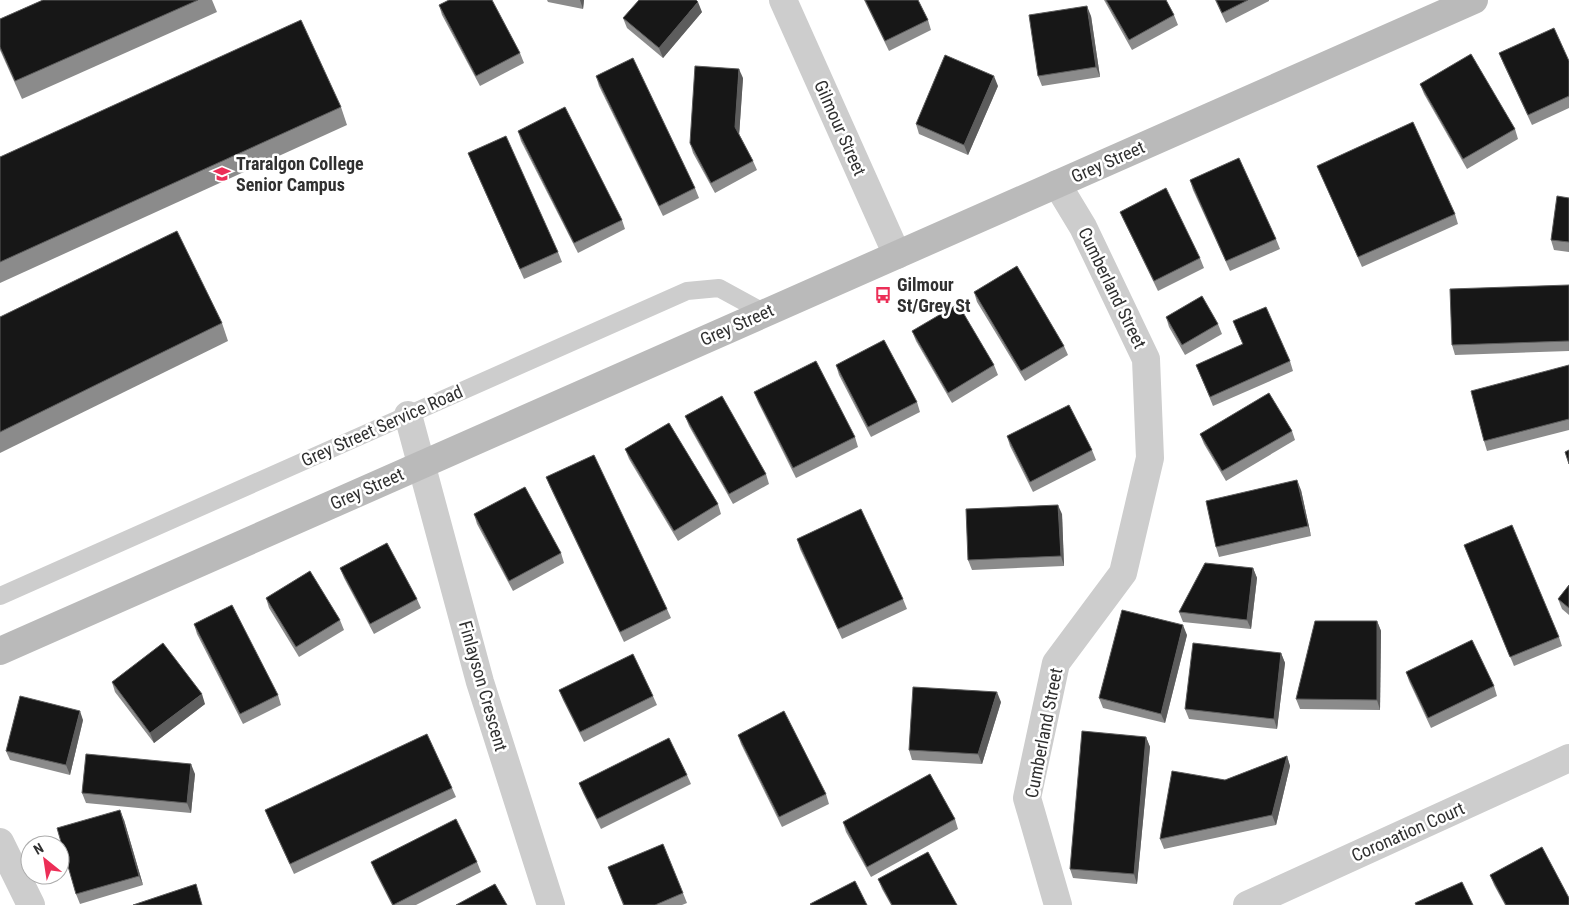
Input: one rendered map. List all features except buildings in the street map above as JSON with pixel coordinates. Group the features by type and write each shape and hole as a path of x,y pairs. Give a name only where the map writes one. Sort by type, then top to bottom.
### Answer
{"main road":[{"name":"Grey Street","path":"0,651 1474,0"}],"street":[{"name":"Gilmour Street","path":"783,0 897,255"},
{"name":"Cumberland Street","path":"1057,184 1083,227 1146,359 1150,458 1123,574 1056,663 1027,798 1058,905"},
{"name":"Finlayson Crescent","path":"408,415 480,682 551,905"},
{"name":"Coronation Court","path":"1247,905 1569,758"},
{"path":"0,842 31,905"}],"lane":[{"name":"Grey Street Service Road","path":"0,596 687,291 719,288 765,313"}],"place":[{"name":"Traralgon College Senior Campus","path":"222,174"},
{"name":"Gilmour St/Grey St","path":"883,295"}]}
